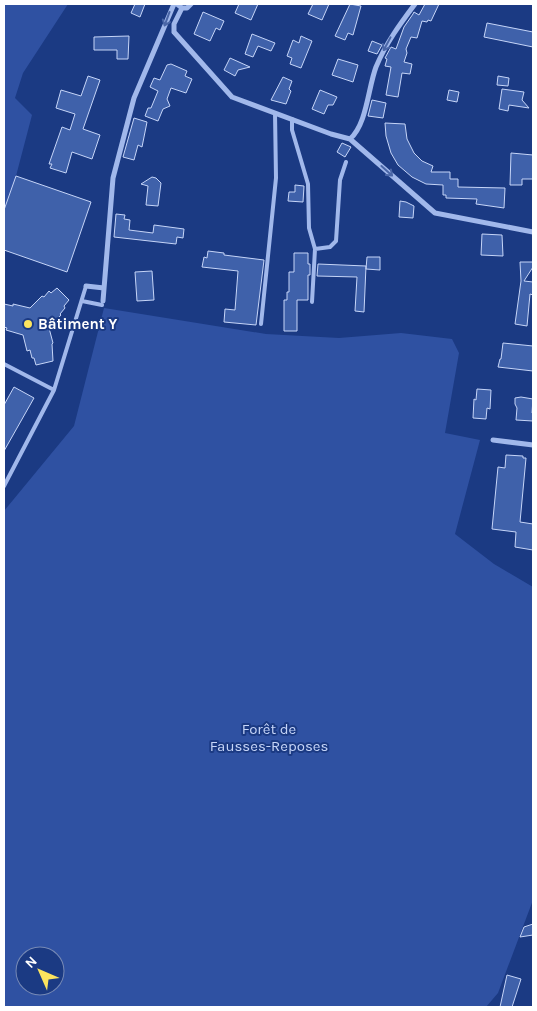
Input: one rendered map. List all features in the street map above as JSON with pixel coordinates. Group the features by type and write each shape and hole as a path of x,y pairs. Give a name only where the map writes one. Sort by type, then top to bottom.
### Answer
{"street":[{"path":"102,303 113,178 134,98 175,4 182,8 187,8 192,4"},
{"path":"350,139 355,134 365,109 376,68 388,42 415,4"},
{"path":"182,8 174,24 174,32 232,97 350,139 435,213 533,232"},
{"path":"162,35 174,32"},
{"path":"86,286 104,288"},
{"path":"493,440 533,445"}],"lane":[{"path":"261,324 276,178 275,113"},
{"path":"292,119 292,130 308,184 310,228 315,249 312,302"},
{"path":"315,249 330,247 336,241 340,180 346,162"},
{"path":"4,486 54,390 86,286"},
{"path":"82,300 102,303"},
{"path":"4,364 54,390"}],"green space":[{"path":"4,4 68,4 23,73 15,98 32,115 16,176 4,210"},
{"name":"Forêt de Fausses-Reposes","path":"104,308 266,334 339,338 401,333 452,339 459,353 445,433 480,440 455,534 494,564 533,587 533,900 498,993 486,1007 4,1007 4,511 74,426"}],"building":[{"path":"135,4 145,4 140,17 131,13"},
{"path":"239,4 258,4 251,20 235,13"},
{"path":"313,4 329,4 322,20 308,14"},
{"path":"350,4 361,6 353,35 348,33 345,40 335,36"},
{"path":"425,4 439,4 431,21 422,21 417,38 411,37 406,49 407,53 404,62 412,64 410,74 402,73 398,97 386,95 391,67 385,66 387,59 385,58 391,47 396,49 404,27 414,12 419,15"},
{"path":"203,12 224,21 220,30 216,28 210,41 194,34"},
{"path":"487,23 533,32 533,47 484,37"},
{"path":"252,34 275,43 271,51 258,46 253,57 245,54"},
{"path":"129,36 128,59 117,59 117,50 94,50 94,37"},
{"path":"301,36 312,41 301,68 290,64 292,58 287,56 293,40 299,43"},
{"path":"372,41 382,45 377,54 368,51"},
{"path":"230,58 250,67 238,70 235,76 224,70"},
{"path":"338,59 358,65 353,82 332,75"},
{"path":"171,64 187,71 185,76 192,79 186,93 171,88 167,99 170,106 163,109 158,121 145,116 148,108 151,108 158,91 150,87 154,78 160,80 167,65"},
{"path":"88,76 100,80 83,129 100,135 92,159 72,152 66,173 50,168 52,164 49,164 62,127 70,130 75,114 56,108 61,90 81,96"},
{"path":"498,76 509,78 508,86 497,85"},
{"path":"283,77 292,81 289,89 291,91 286,104 271,100"},
{"path":"502,89 524,92 522,100 529,108 509,105 508,111 499,109"},
{"path":"320,90 337,97 333,105 328,105 324,114 312,109"},
{"path":"449,90 459,92 457,102 447,100"},
{"path":"372,100 386,103 383,118 368,116"},
{"path":"134,118 147,122 142,147 138,145 134,160 123,157"},
{"path":"385,123 405,124 407,139 414,153 422,161 433,166 431,172 450,172 450,179 458,179 458,187 505,188 504,208 476,204 477,199 446,198 446,195 443,195 443,185 426,184 412,177 398,165 391,153 386,136"},
{"path":"342,143 351,147 345,157 337,152"},
{"path":"511,153 533,155 533,179 522,179 522,185 510,185"},
{"path":"16,176 91,202 67,272 4,250 4,210"},
{"path":"152,177 161,183 158,206 146,205 148,186 141,184"},
{"path":"295,185 304,186 303,202 288,201 289,192 295,192"},
{"path":"400,201 414,206 413,218 399,217"},
{"path":"116,214 125,215 124,219 130,220 129,230 153,233 154,225 184,229 183,238 177,237 176,244 114,237"},
{"path":"482,234 502,235 503,256 481,255"},
{"path":"208,251 264,260 256,325 224,322 225,309 235,310 238,271 202,267 204,257 207,258"},
{"path":"294,253 308,253 310,275 308,275 308,300 297,300 297,331 284,331 284,300 287,300 287,292 289,292 289,272 294,272"},
{"path":"367,257 380,257 380,270 366,269"},
{"path":"520,262 533,262 533,267 524,281 533,282 533,295 530,294 527,326 515,324 521,281"},
{"path":"318,264 366,266 364,312 355,311 357,277 317,276"},
{"path":"152,271 154,300 137,301 135,272"},
{"name":"Bâtiment Y","path":"57,288 69,300 64,306 65,308 61,315 49,328 53,343 53,361 36,365 30,350 27,351 23,335 6,330 7,328 4,327 4,304 30,308 42,296 44,297 49,291 51,293"},
{"path":"503,343 533,346 533,371 498,367"},
{"path":"14,387 34,398 4,451 4,405"},
{"path":"477,389 491,390 490,409 487,408 486,419 473,418 474,399 476,400"},
{"path":"515,398 533,399 533,421 516,420 517,408"},
{"path":"506,455 523,456 523,458 526,458 520,522 533,524 533,550 515,547 516,532 492,529 498,467 505,468"},
{"path":"533,924 533,935 520,937 524,927"},
{"path":"507,975 521,979 512,1007 500,1007"}],"place":[{"name":"Bâtiment Y","path":"28,324"}]}
